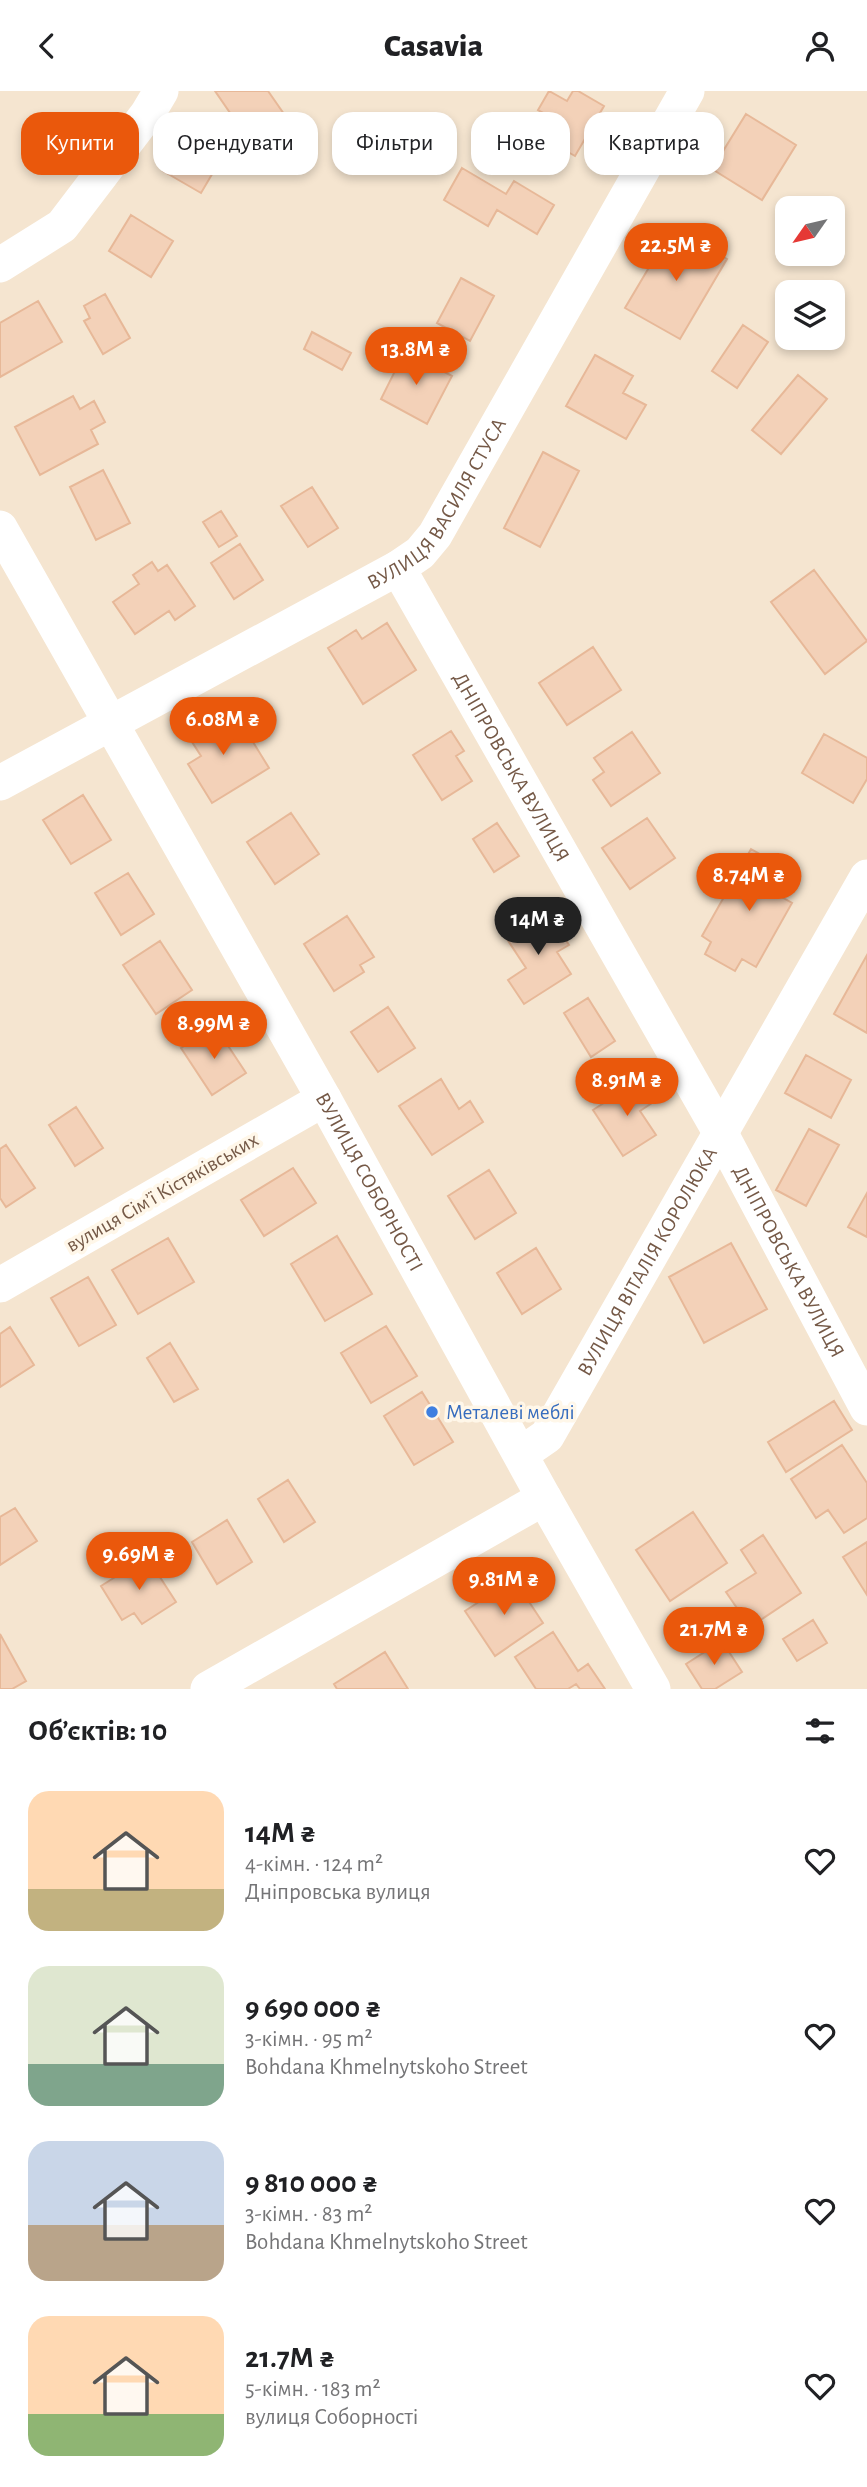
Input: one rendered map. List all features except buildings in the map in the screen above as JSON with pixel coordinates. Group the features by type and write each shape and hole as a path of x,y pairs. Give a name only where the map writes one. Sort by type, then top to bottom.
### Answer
{"street":[{"path":"0,265 62,226 148,113 161,91"},
{"name":"ВУЛИЦЯ ВАСИЛЯ СТУСА","path":"0,783 398,568 420,553 435,535 687,91"},
{"name":"ВУЛИЦЯ СОБОРНОСТІ","path":"0,528 324,1099 544,1498 653,1689"},
{"name":"ДНІПРОВСЬКА ВУЛИЦЯ","path":"398,568 720,1132 866,1402"},
{"name":"ВУЛИЦЯ ВІТАЛІЯ КОРОЛЮКА","path":"521,1454 547,1436 867,877"},
{"name":"вулиця Сімʼї Кістяківських","path":"0,1285 324,1099"},
{"path":"208,1689 544,1498"}],"shaded area":[{"path":"0,91 867,91 867,1689 0,1689"}],"place":[{"name":"Металеві меблі","path":"432,1412"}]}
